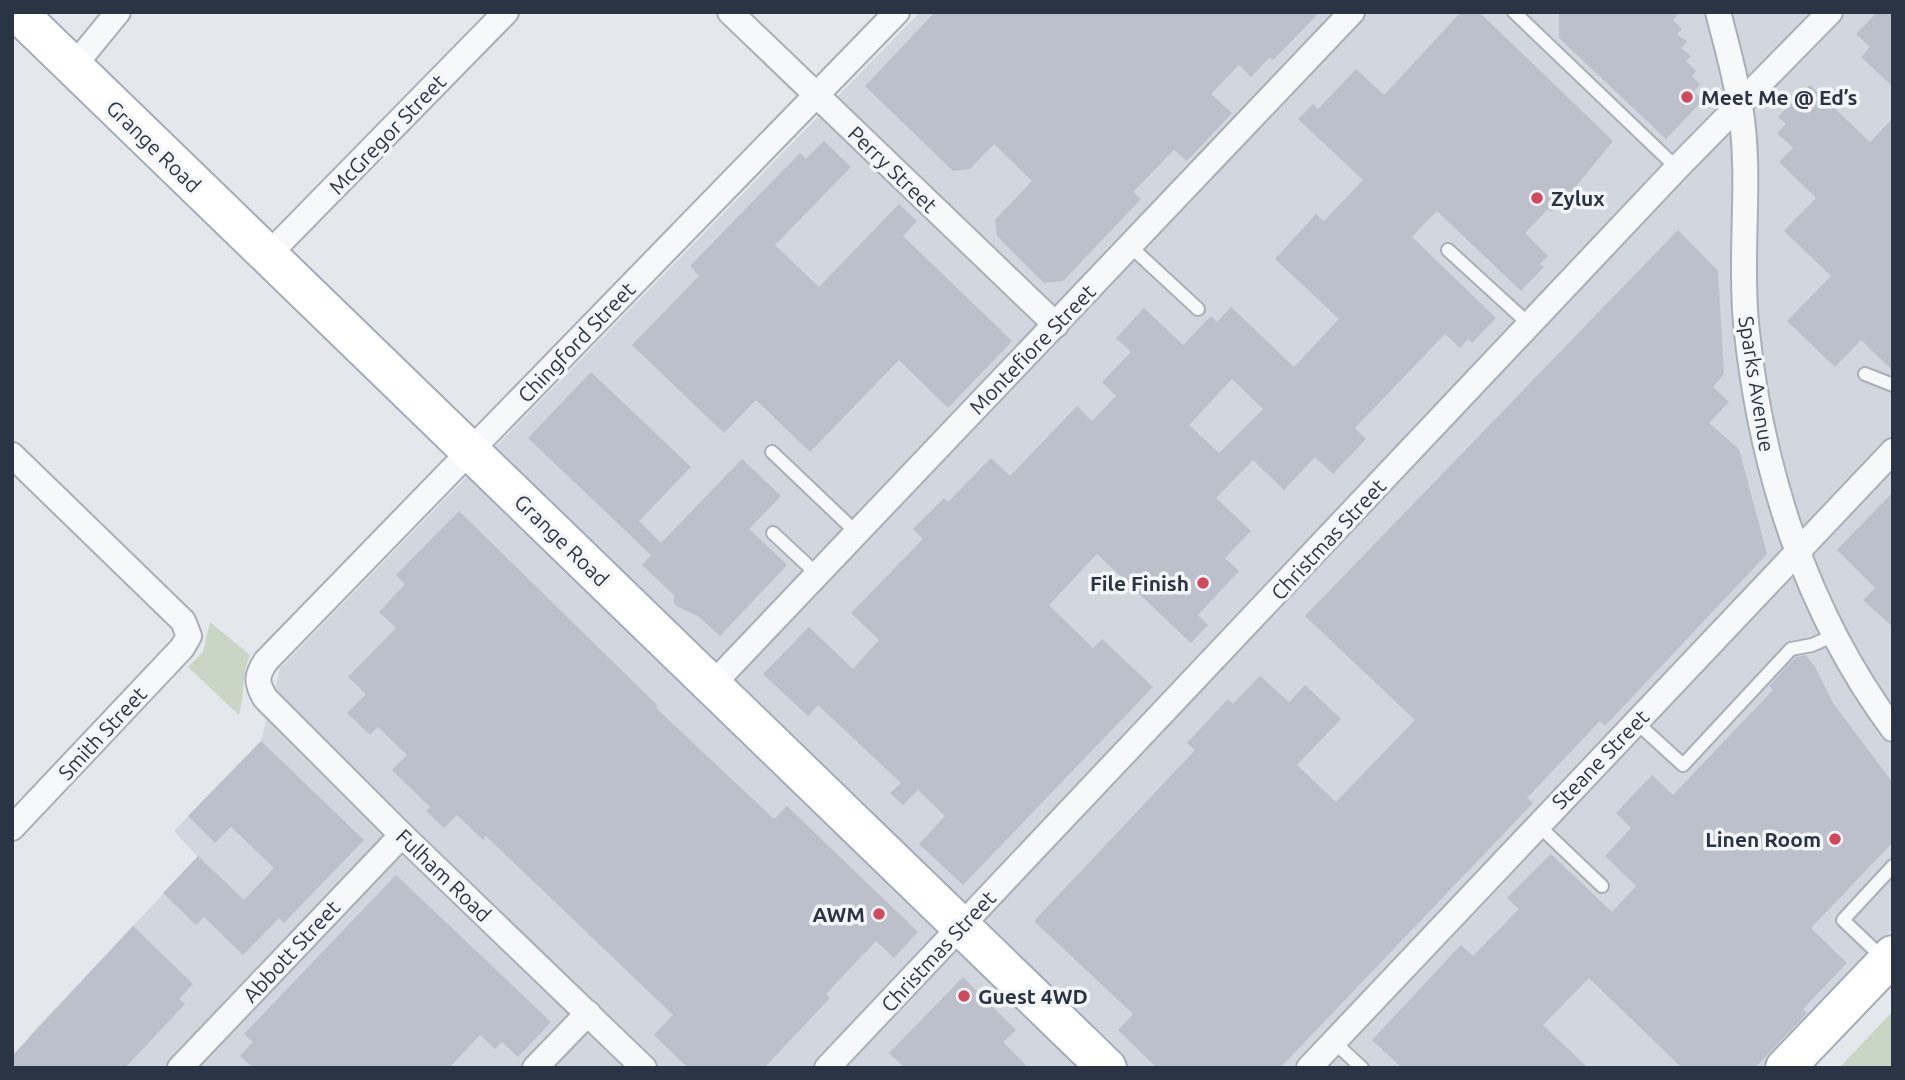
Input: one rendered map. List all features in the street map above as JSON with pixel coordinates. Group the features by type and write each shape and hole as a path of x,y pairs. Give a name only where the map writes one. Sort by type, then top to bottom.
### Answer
{"main road":[{"name":"Grange Road","path":"18,12 1107,1068"},
{"path":"1785,1068 1890,959"}],"street":[{"path":"68,62 112,12"},
{"path":"68,62 118,12"},
{"name":"McGregor Street","path":"267,256 506,12"},
{"name":"Perry Street","path":"730,12 1056,325"},
{"name":"Chingford Street","path":"257,674 266,661 897,12"},
{"name":"Montefiore Street","path":"712,685 1352,12"},
{"name":"Sparks Avenue","path":"1718,12 1741,107 1746,320 1754,392 1776,491 1798,551 1835,635 1893,729"},
{"name":"Christmas Street","path":"827,1068 1677,168 1741,107 1830,12"},
{"name":"Steane Street","path":"1309,1068 1893,451"},
{"name":"Smith Street","path":"12,455 183,621 189,636 182,648 12,828"},
{"name":"Fulham Road","path":"257,674 258,685 265,698 402,835 644,1068"},
{"name":"Abbott Street","path":"180,1068 402,835"},
{"path":"535,1068 588,1013"}],"lane":[{"path":"1514,12 1677,168"},
{"path":"1130,246 1198,309"},
{"path":"1448,250 1530,325"},
{"path":"1865,374 1893,385"},
{"path":"772,452 858,533"},
{"path":"774,533 818,575"},
{"path":"1636,722 1683,765 1791,649 1812,645 1835,635"},
{"path":"1538,825 1602,886"},
{"path":"1890,959 1843,920 1893,866"},
{"path":"1333,1041 1362,1068"}],"shaded area":[{"path":"920,12 1893,12 1893,928 1761,1068 12,1068 32,1033 198,857 174,831 261,741 280,668"}],"green space":[{"path":"210,622 250,655 245,670 239,715 188,667 203,652"},
{"path":"1893,1011 1893,1068 1839,1068"}],"building":[{"path":"935,12 1320,12 1273,60 1270,57 1251,77 1239,65 1211,94 1232,113 1187,161 1174,150 1133,192 1141,199 1063,281 1044,283 997,236 995,220 1032,181 994,144 970,169 953,171 865,86"},
{"path":"1461,12 1479,12 1613,141 1573,190 1551,212 1548,209 1525,233 1548,256 1540,264 1544,267 1521,291 1437,211 1412,237 1496,318 1472,343 1468,339 1460,348 1445,334 1355,428 1366,439 1333,474 1315,457 1284,490 1253,460 1216,498 1251,531 1225,558 1239,571 1198,615 1208,625 1191,643 1097,554 1049,605 1093,648 1102,639 1153,687 963,885 919,844 945,816 918,790 903,805 890,793 901,783 818,705 808,716 763,674 809,627 853,669 879,640 851,613 923,539 913,529 944,498 948,502 991,458 1010,476 1077,406 1092,421 1116,396 1102,382 1131,352 1116,338 1144,308 1183,345 1211,316 1217,322 1231,307 1294,367 1339,319 1275,259 1316,214 1324,221 1363,180 1298,119 1313,104 1318,109 1356,69 1384,95","holes":["1232,379 1263,409 1219,453 1189,425"]},
{"path":"1559,12 1680,12 1673,20 1682,29 1677,34 1687,42 1681,48 1691,56 1686,61 1696,71 1692,76 1700,84 1694,92 1703,100 1666,139 1559,38"},
{"path":"1877,12 1893,12 1893,87 1861,57 1870,47 1856,34"},
{"path":"1810,85 1870,142 1893,118 1893,371 1861,340 1835,367 1787,321 1831,276 1784,231 1816,198 1779,162 1793,148 1777,133 1786,124 1778,117"},
{"path":"824,141 851,167 775,245 819,287 899,204 917,221 903,236 1012,341 948,408 899,360 810,452 756,400 724,433 632,345 699,276 690,266 800,153 806,159"},
{"path":"1678,230 1718,271 1724,374 1713,387 1729,402 1709,423 1739,449 1767,554 1605,726 1600,721 1527,798 1533,803 1280,1068 1157,1068 1118,1030 1133,1014 1034,921 1195,750 1187,743 1228,699 1233,704 1260,676 1289,702 1305,685 1341,719 1297,765 1336,802 1415,720 1305,616"},
{"path":"591,372 691,467 639,521 661,543 742,459 781,496 749,529 787,565 720,636 698,616 676,606 673,600 675,596 642,565 651,555 528,438"},
{"path":"1893,492 1893,627 1863,600 1875,588 1837,550"},
{"path":"459,511 658,706 656,708 774,819 787,806 918,932 894,958 876,941 826,994 830,998 764,1068 688,1068 654,1035 673,1015 486,836 483,840 457,815 444,828 426,811 430,807 392,770 407,755 378,727 370,735 347,713 366,694 348,677 396,628 379,612 405,584 396,575"},
{"path":"1805,655 1814,665 1833,703 1893,783 1893,842 1811,928 1847,963 1803,1009 1807,1013 1755,1068 1682,1068 1589,978 1543,1025 1588,1068 1402,1068 1372,1040 1461,945 1473,956 1519,909 1507,898 1551,854 1612,912 1636,886 1605,856 1631,828 1616,813 1652,775 1673,795 1773,690 1769,686 1796,657"},
{"path":"261,741 364,840 284,923 279,918 243,955 204,917 196,925 163,893 198,856 244,900 274,868 231,827 215,843 188,816"},
{"path":"396,875 551,1022 518,1057 502,1042 495,1049 480,1035 449,1068 253,1068 240,1056 253,1042 244,1034"},
{"path":"133,926 193,984 179,999 185,1004 125,1068 12,1068 12,1056"},
{"path":"963,977 1016,1030 1003,1042 1029,1068 905,1068 889,1053"}],"place":[{"name":"Meet Me @ Ed’s","path":"1687,97"},
{"name":"Zylux","path":"1537,198"},
{"name":"File Finish","path":"1203,583"},
{"name":"Linen Room","path":"1835,839"},
{"name":"AWM","path":"879,914"},
{"name":"Guest 4WD","path":"964,996"}]}
